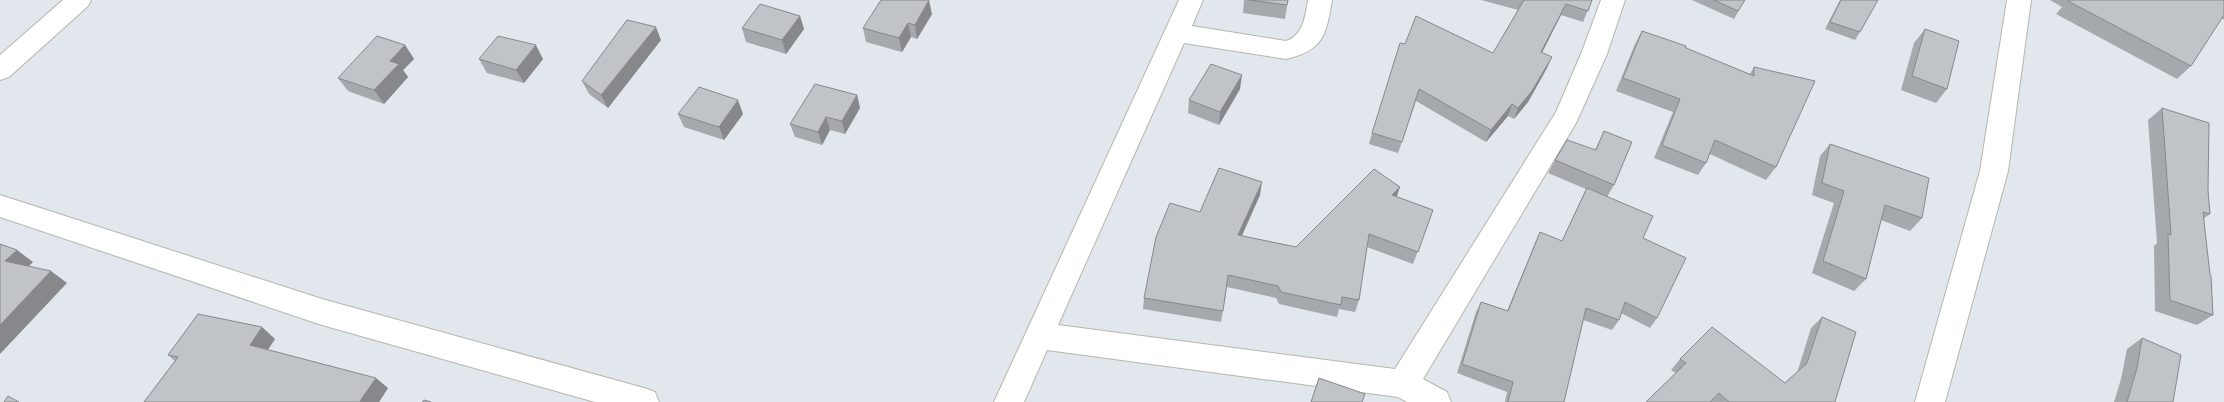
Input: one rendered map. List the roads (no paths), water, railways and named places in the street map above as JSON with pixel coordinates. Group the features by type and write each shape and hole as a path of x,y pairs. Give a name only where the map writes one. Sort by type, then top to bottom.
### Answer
{"street":[{"path":"0,70 79,0"},
{"path":"1009,402 1191,0"},
{"path":"1176,33 1286,50 1297,49 1307,42 1312,33 1320,0"},
{"path":"1403,384 1567,116 1594,54 1613,0"},
{"path":"1930,402 1994,171 2019,0"},
{"path":"0,206 322,312 644,402"},
{"path":"1039,336 1403,384 1436,402"}]}
